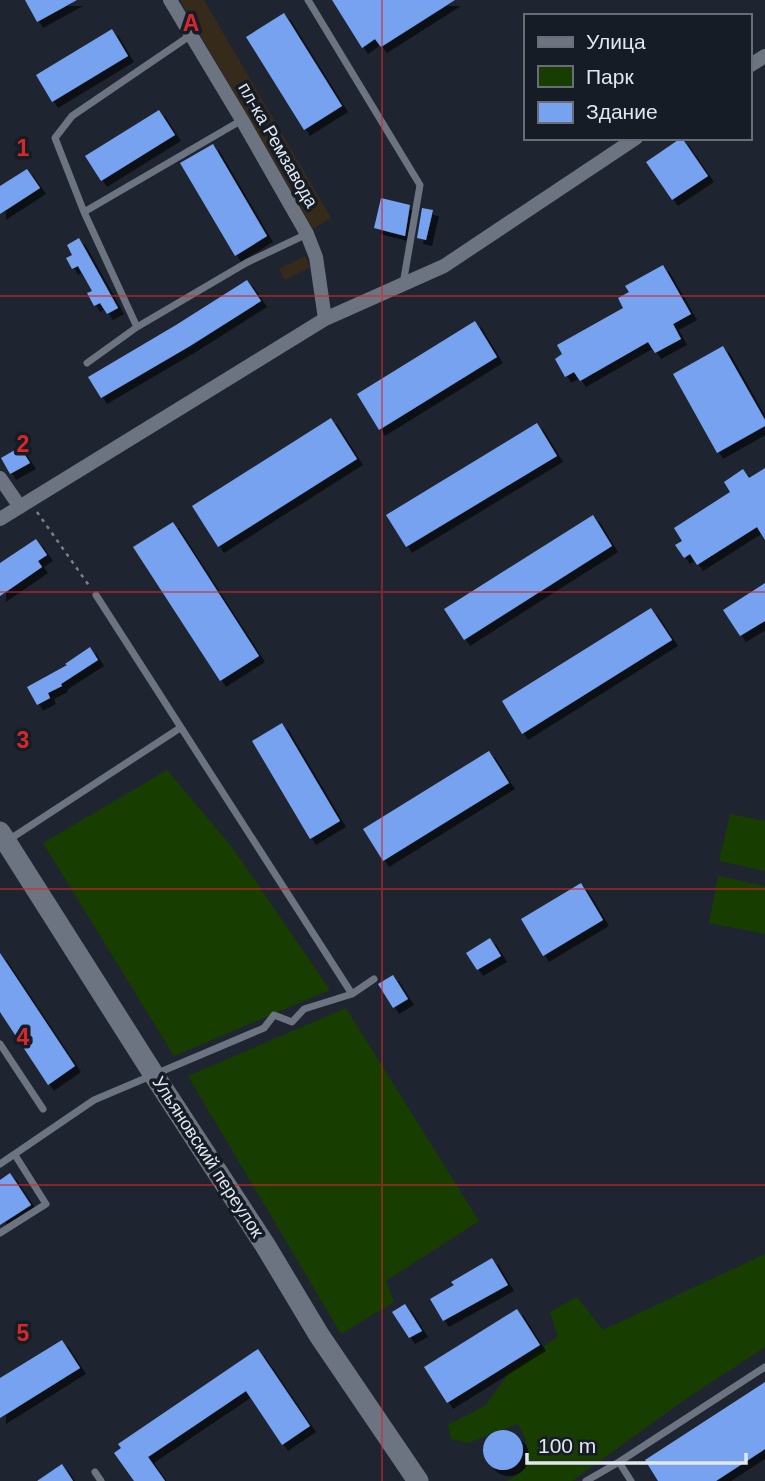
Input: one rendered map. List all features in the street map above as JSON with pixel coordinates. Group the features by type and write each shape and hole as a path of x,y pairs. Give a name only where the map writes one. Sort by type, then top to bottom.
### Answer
{"main road":[{"name":"Ульяновский переулок","path":"2,840 265,1245 319,1335 418,1481"}],"street":[{"name":"пл-ка Ремзавода","path":"170,0 307,234 316,257 325,319"},
{"path":"0,519 325,319 444,266 633,140"},
{"path":"0,478 24,504"}],"lane":[{"path":"308,0 420,186 403,285"},
{"path":"137,327 84,212 55,138 72,116 191,35"},
{"path":"84,212 242,120"},
{"path":"87,363 137,327 246,263 307,234"},
{"path":"96,595 352,993"},
{"path":"2,840 180,728"},
{"path":"0,1164 94,1100 264,1028 274,1015 292,1022 304,1009 352,993 374,979"},
{"path":"0,1044 43,1110"},
{"path":"0,1233 46,1204 15,1155"},
{"path":"586,1481 765,1367"},
{"path":"618,1462 631,1481"},
{"path":"95,1472 101,1481"}],"path":[{"path":"24,504 96,595"}],"shaded area":[{"path":"180,0 204,0 331,218 313,229"},
{"path":"305,256 310,267 285,280 279,269"}],"green space":[{"path":"167,770 232,847 330,990 174,1056 43,843"},
{"path":"730,814 765,821 765,871 719,861"},
{"path":"718,876 765,886 765,934 709,923"},
{"path":"346,1008 479,1221 386,1281 394,1302 341,1334 188,1076"},
{"path":"765,1254 765,1347 680,1403 572,1481 506,1481 516,1476 529,1463 526,1440 518,1424 468,1443 451,1439 448,1425 486,1405 508,1374 558,1336 550,1312 577,1297 603,1330"}],"building":[{"path":"25,0 77,0 37,22"},
{"path":"332,0 455,0 381,47 375,39 362,48"},
{"path":"284,13 342,106 304,130 246,37"},
{"path":"112,29 128,56 52,102 36,75"},
{"path":"159,110 175,135 101,181 85,156"},
{"path":"678,140 683,140 708,176 672,200 646,162"},
{"path":"213,144 267,236 235,256 180,163"},
{"path":"27,169 40,188 0,214 0,186"},
{"path":"381,198 410,205 405,236 374,228"},
{"path":"422,208 433,210 426,240 417,238"},
{"path":"79,238 118,308 107,314 100,303 94,306 87,293 92,291 78,266 72,269 66,258 72,255 67,245"},
{"path":"663,265 691,314 673,324 681,339 655,353 648,342 580,381 574,372 565,377 555,359 562,354 557,345 623,308 618,298 629,292 625,286"},
{"path":"247,280 261,301 101,398 88,377"},
{"path":"475,321 497,357 379,430 357,394"},
{"path":"723,346 765,420 765,426 717,453 673,374"},
{"path":"331,418 357,459 218,547 192,506"},
{"path":"537,423 557,456 406,547 386,515"},
{"path":"20,447 30,463 10,474 1,458"},
{"path":"765,468 765,540 757,527 697,565 690,554 684,558 675,545 682,541 674,528 730,492 724,482 743,469 749,478"},
{"path":"593,515 612,546 464,640 444,609"},
{"path":"173,522 259,656 220,681 133,547"},
{"path":"36,539 47,555 38,561 42,567 0,596 0,563"},
{"path":"765,583 765,621 740,636 723,610"},
{"path":"651,608 672,640 522,734 502,701"},
{"path":"90,647 98,660 48,693 50,698 37,705 27,687 67,665 65,664"},
{"path":"282,723 340,821 310,839 252,741"},
{"path":"489,751 509,783 383,861 363,829"},
{"path":"581,883 603,920 543,956 521,919"},
{"path":"490,938 501,956 477,970 466,953"},
{"path":"0,953 75,1066 48,1085 0,1012"},
{"path":"393,975 408,999 393,1008 378,984"},
{"path":"10,1173 31,1205 0,1225 0,1180"},
{"path":"492,1258 508,1285 443,1321 430,1299 454,1285 451,1282"},
{"path":"405,1304 422,1331 409,1338 392,1312"},
{"path":"517,1309 540,1345 447,1403 424,1367"},
{"path":"62,1340 80,1368 0,1418 0,1378"},
{"path":"258,1349 310,1426 282,1445 246,1391 148,1457 165,1481 134,1481 114,1453 121,1448 118,1444"},
{"path":"765,1382 765,1449 716,1481 658,1481 645,1460"},
{"path":"503,1430 511,1431 517,1436 522,1442 522,1458 517,1464 511,1469 503,1470 495,1469 489,1464 484,1458 483,1450 484,1442 489,1436 495,1431"},
{"path":"62,1464 73,1481 37,1481"}]}
